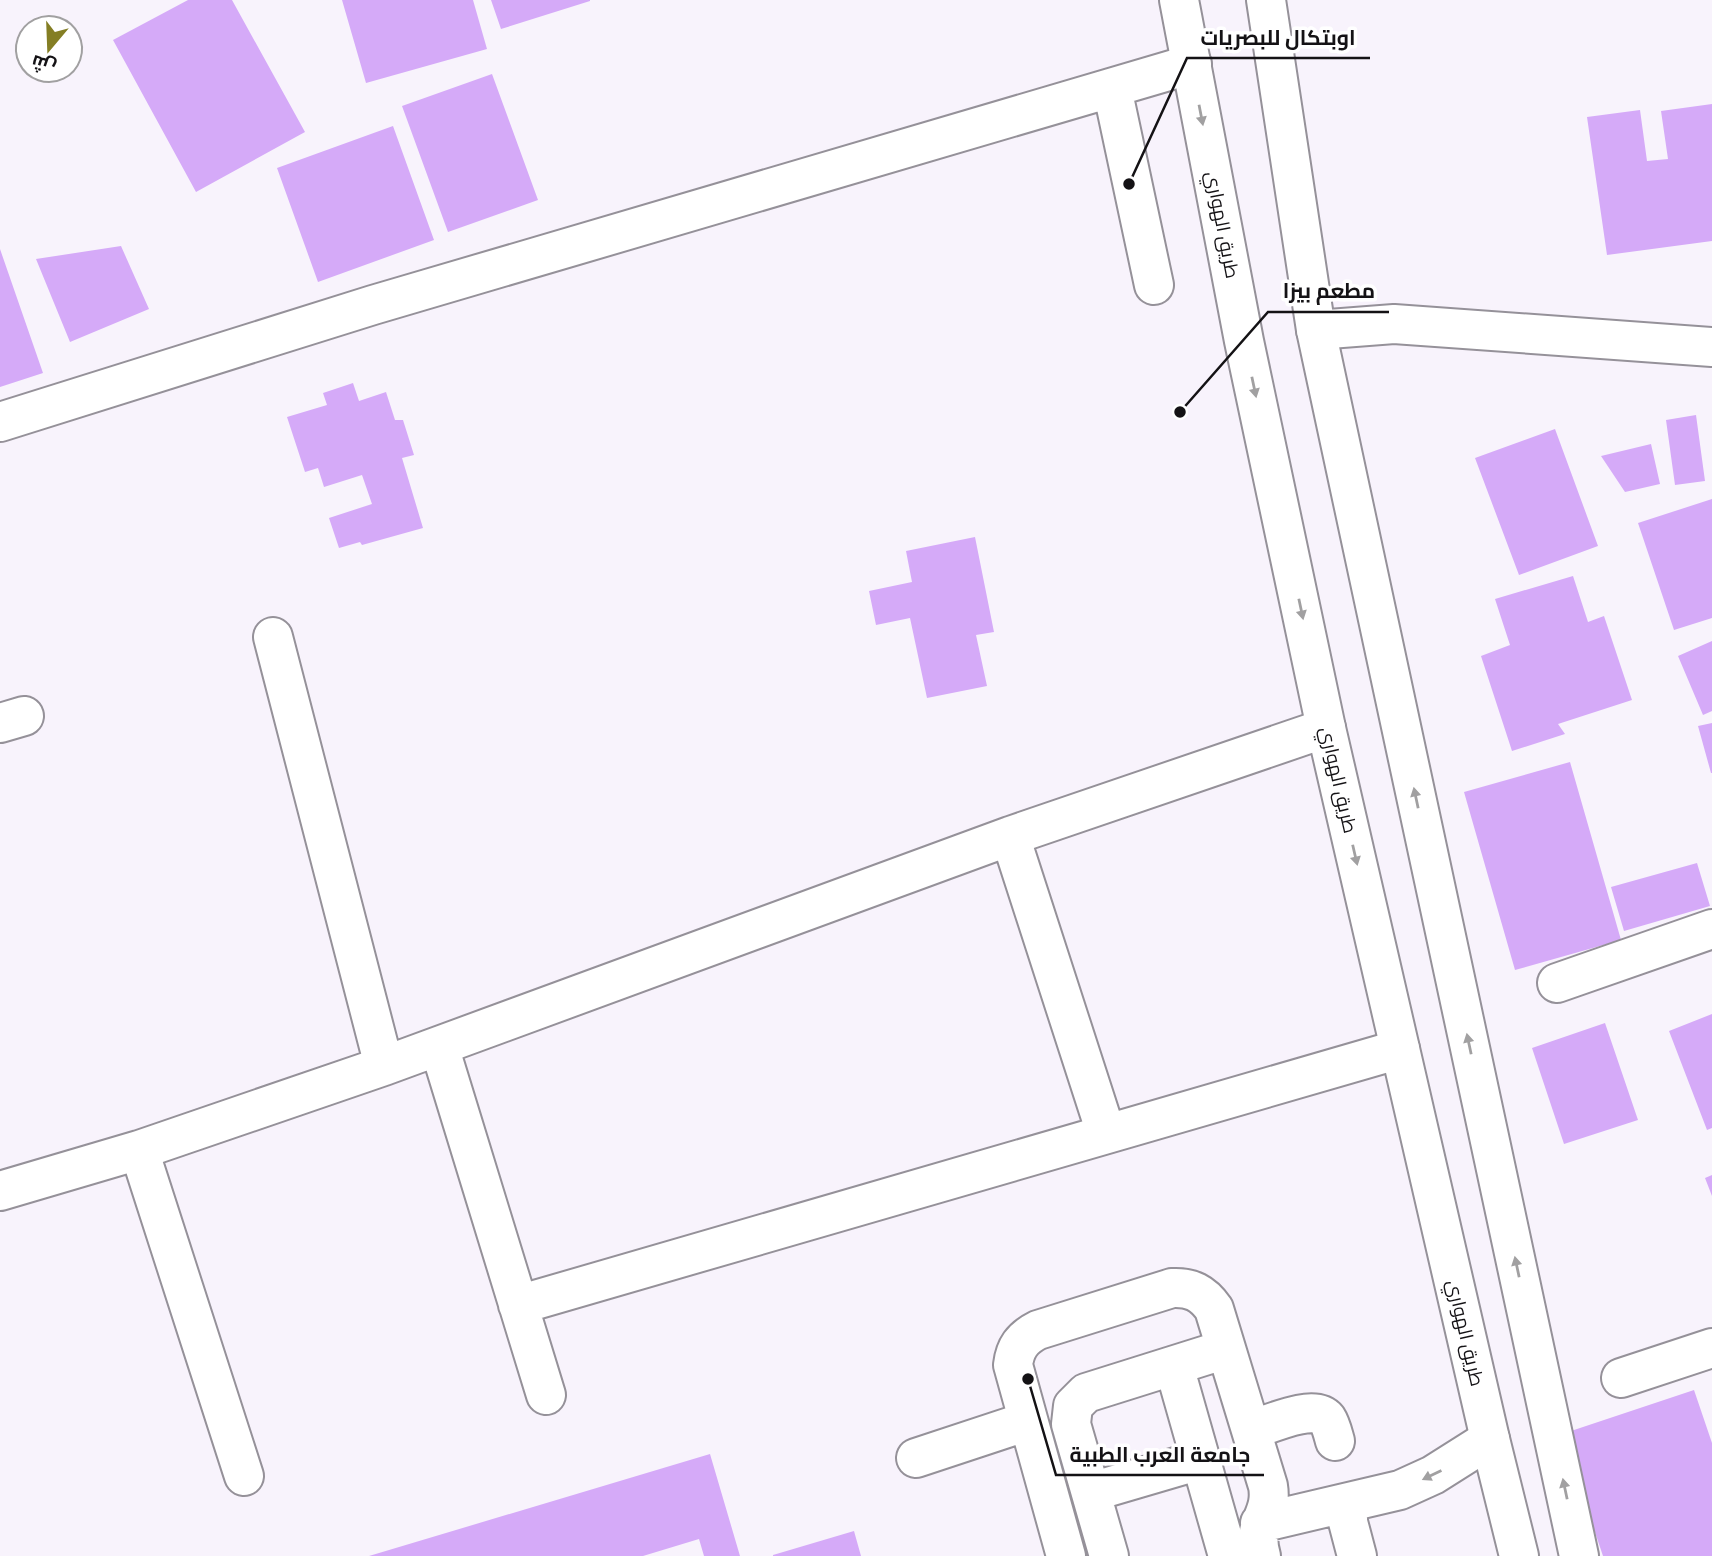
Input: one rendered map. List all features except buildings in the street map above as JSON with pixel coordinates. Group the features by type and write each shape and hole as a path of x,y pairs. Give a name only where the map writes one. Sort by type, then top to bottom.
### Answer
{"main road":[{"name":"طريق الهواري","path":"1179,0 1244,341 1326,728 1519,1556"},
{"path":"1266,0 1315,330 1579,1556"},
{"path":"0,422 373,305 1192,64"},
{"path":"1112,88 1154,285"},
{"path":"1315,330 1416,324 1712,347"},
{"path":"273,637 384,1066"},
{"path":"0,1191 139,1150 384,1066 1010,836 1326,728"},
{"path":"1010,836 1106,1133"},
{"path":"1557,983 1712,929"},
{"path":"439,1046 547,1395"},
{"path":"518,1305 1400,1049"},
{"path":"139,1150 244,1476"},
{"path":"1066,1556 1013,1365 1019,1344 1027,1335 1038,1329 1172,1288 1185,1287 1207,1299 1214,1309 1269,1496 1269,1505 1235,1548"},
{"path":"1620,1378 1712,1348"},
{"path":"1110,1556 1071,1424 1073,1406 1086,1393 1226,1349"},
{"path":"1174,1366 1200,1460 1235,1548"},
{"path":"1251,1430 1312,1412 1324,1416 1328,1421 1335,1441"},
{"path":"916,1458 1028,1421"},
{"path":"1235,1548 1348,1503 1400,1490 1433,1475 1490,1439"},
{"path":"1091,1492 1200,1460"},
{"path":"1348,1503 1348,1522 1357,1556"}],"place":[{"name":"اوبتكال للبصريات","path":"1129,184"},
{"name":"مطعم بيزا","path":"1180,412"},
{"name":"جامعة العرب الطبية","path":"1028,1379"}]}
